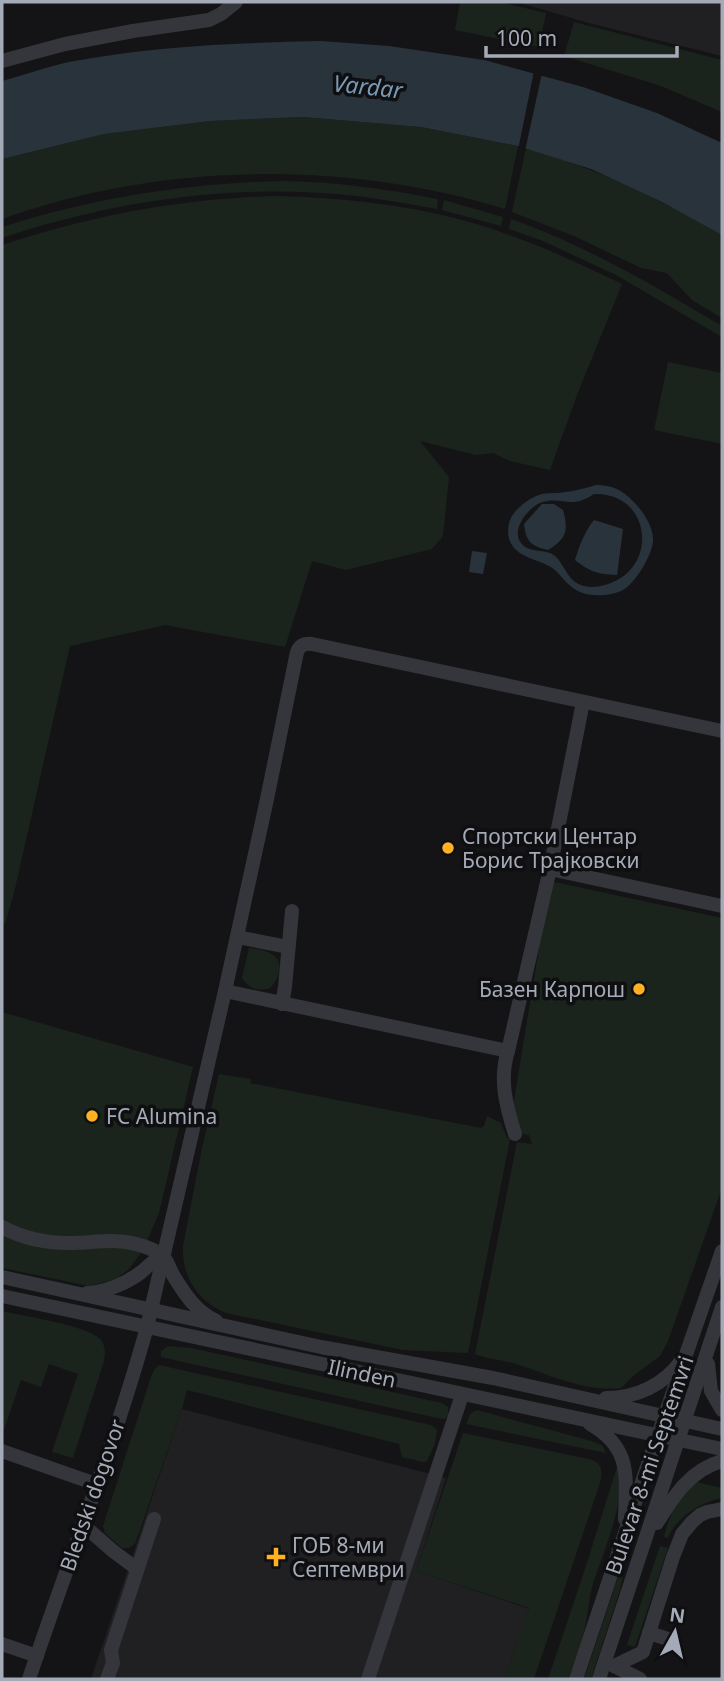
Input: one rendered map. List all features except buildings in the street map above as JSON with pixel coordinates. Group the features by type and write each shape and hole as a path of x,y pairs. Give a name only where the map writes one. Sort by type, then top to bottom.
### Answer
{"street":[{"path":"2,61 65,44 209,20 236,2"},
{"name":"Bledski dogovor","path":"29,1679 147,1327 237,937 297,652 302,645 312,644 583,702"},
{"path":"515,1134 508,1113 503,1065 550,869 583,702 722,731"},
{"path":"550,869 722,906"},
{"path":"282,1004 292,911"},
{"path":"237,937 288,947"},
{"path":"225,991 508,1051"},
{"path":"2,1227 16,1234 43,1241 71,1243 110,1240 134,1243 163,1256 179,1285 199,1310 226,1327"},
{"name":"Bulevar 8-mi Septemvri","path":"576,1679 722,1251"},
{"path":"77,1294 93,1293 118,1285 163,1256"},
{"name":"Ilinden","path":"2,1277 321,1347 494,1378 722,1429"},
{"name":"Ilinden","path":"2,1296 722,1449"},
{"name":"Bulevar 8-mi Septemvri","path":"599,1679 722,1307"},
{"path":"583,1398 621,1398 647,1390 678,1366 689,1347"},
{"path":"708,1352 711,1391 722,1410"},
{"path":"368,1679 462,1395"},
{"path":"579,1419 605,1435 622,1456 626,1487 624,1534"},
{"path":"2,1451 96,1484"},
{"path":"645,1542 685,1482 702,1469 722,1461"},
{"path":"613,1673 643,1652 682,1534 700,1515 718,1510"},
{"path":"107,1679 113,1663 111,1650 154,1519"},
{"path":"82,1524 137,1569"},
{"name":"Bulevar 8-mi Septemvri","path":"613,1673 616,1627"},
{"path":"649,1636 667,1642"},
{"path":"2,1644 37,1656"},
{"path":"613,1673 640,1679"}],"shaded area":[{"path":"460,2 500,2 546,13 539,47 455,30"},
{"path":"516,2 722,2 722,56 589,23"},
{"path":"574,22 722,60 722,112 661,86 564,56"},
{"path":"303,117 421,127 518,146 505,209 444,193 381,182 253,174 125,186 63,200 2,219 2,159 103,134 210,121"},
{"path":"526,148 627,186 722,235 722,318 692,300 667,273 641,268 574,236 512,212"},
{"path":"285,181 343,184 419,195 438,199 437,209 336,194 240,192 119,207 2,238 2,227 72,207 177,189"},
{"path":"280,196 372,203 462,220 524,240 622,284 550,470 510,461 493,453 476,455 420,441 449,477 443,536 432,549 346,570 312,561 285,647 165,625 70,646 5,924 2,922 2,245 70,225 139,210 209,200"},
{"path":"444,200 503,217 501,226 442,210"},
{"path":"511,219 566,241 645,281 722,326 722,337 616,275 543,241 509,229"},
{"path":"668,362 722,373 722,444 654,430"},
{"path":"550,881 722,918 722,1188 668,1341 660,1356 621,1388 579,1385 513,1363 475,1354 517,1142 532,1144 529,1135 509,1131"},
{"path":"249,948 268,952 277,959 279,974 270,988 254,989 242,978"},
{"name":"FC Alumina","path":"2,1012 193,1067 159,1213 143,1250 129,1269 116,1279 89,1286 2,1268"},
{"path":"219,1074 251,1079 250,1083 481,1128 487,1116 501,1123 507,1138 510,1139 468,1353 403,1350 226,1313 199,1295 185,1268 183,1246"},
{"path":"2,1311 84,1330 103,1343 104,1361 73,1458 52,1452 78,1374 49,1364 41,1387 21,1380 2,1435"},
{"path":"168,1346 191,1348 442,1403 448,1407 448,1415 445,1419 437,1418 161,1357 161,1351"},
{"path":"159,1365 431,1425 437,1430 435,1444 427,1461 423,1462 402,1457 399,1444 187,1390 135,1544 122,1548 105,1533 103,1526 151,1377"},
{"name":"ГОБ 8-ми Септември","path":"182,1409 446,1478 416,1571 529,1609 505,1679 91,1679"},
{"path":"477,1410 591,1441 602,1445 606,1453 466,1424 471,1413"},
{"path":"463,1433 589,1459 597,1462 600,1468 600,1483 534,1679 505,1679 529,1608 416,1571"},
{"path":"617,1467 620,1493 617,1509 593,1584 579,1647 568,1679 548,1679 586,1566"},
{"path":"697,1482 722,1488 722,1498 690,1512 677,1523 668,1538 664,1537 675,1508"},
{"path":"629,1544 620,1590 591,1679 584,1679"},
{"path":"660,1546 668,1548 635,1647 627,1645"}],"water":[{"name":"Vardar","path":"321,41 389,46 484,60 583,87 657,113 722,143 722,235 662,202 591,169 518,146 421,127 303,117 210,121 104,134 2,159 2,81 69,62 131,52 226,44"},
{"path":"599,485 617,489 629,497 646,517 653,539 647,560 632,583 621,591 590,595 576,590 551,567 518,552 508,536 508,526 517,510 530,499 542,494 569,492","holes":["594,494 613,497 628,505 637,518 642,533 641,549 635,564 623,577 605,585 589,587 578,584 555,556 528,549 518,537 523,518 538,504 550,501 579,501"]},
{"path":"542,504 554,504 563,510 566,524 565,534 548,550 530,542 524,524"},
{"path":"594,520 623,529 617,575 594,572 575,560"},
{"path":"472,551 487,553 483,574 469,572"}],"pier":[{"path":"534,71 542,73 525,151 518,150"}],"place":[{"name":"Спортски Центар Борис Трајковски","path":"448,848"},
{"name":"Базен Карпош","path":"639,989"},
{"name":"FC Alumina","path":"92,1116"},
{"name":"ГОБ 8-ми Септември","path":"276,1557"}]}
